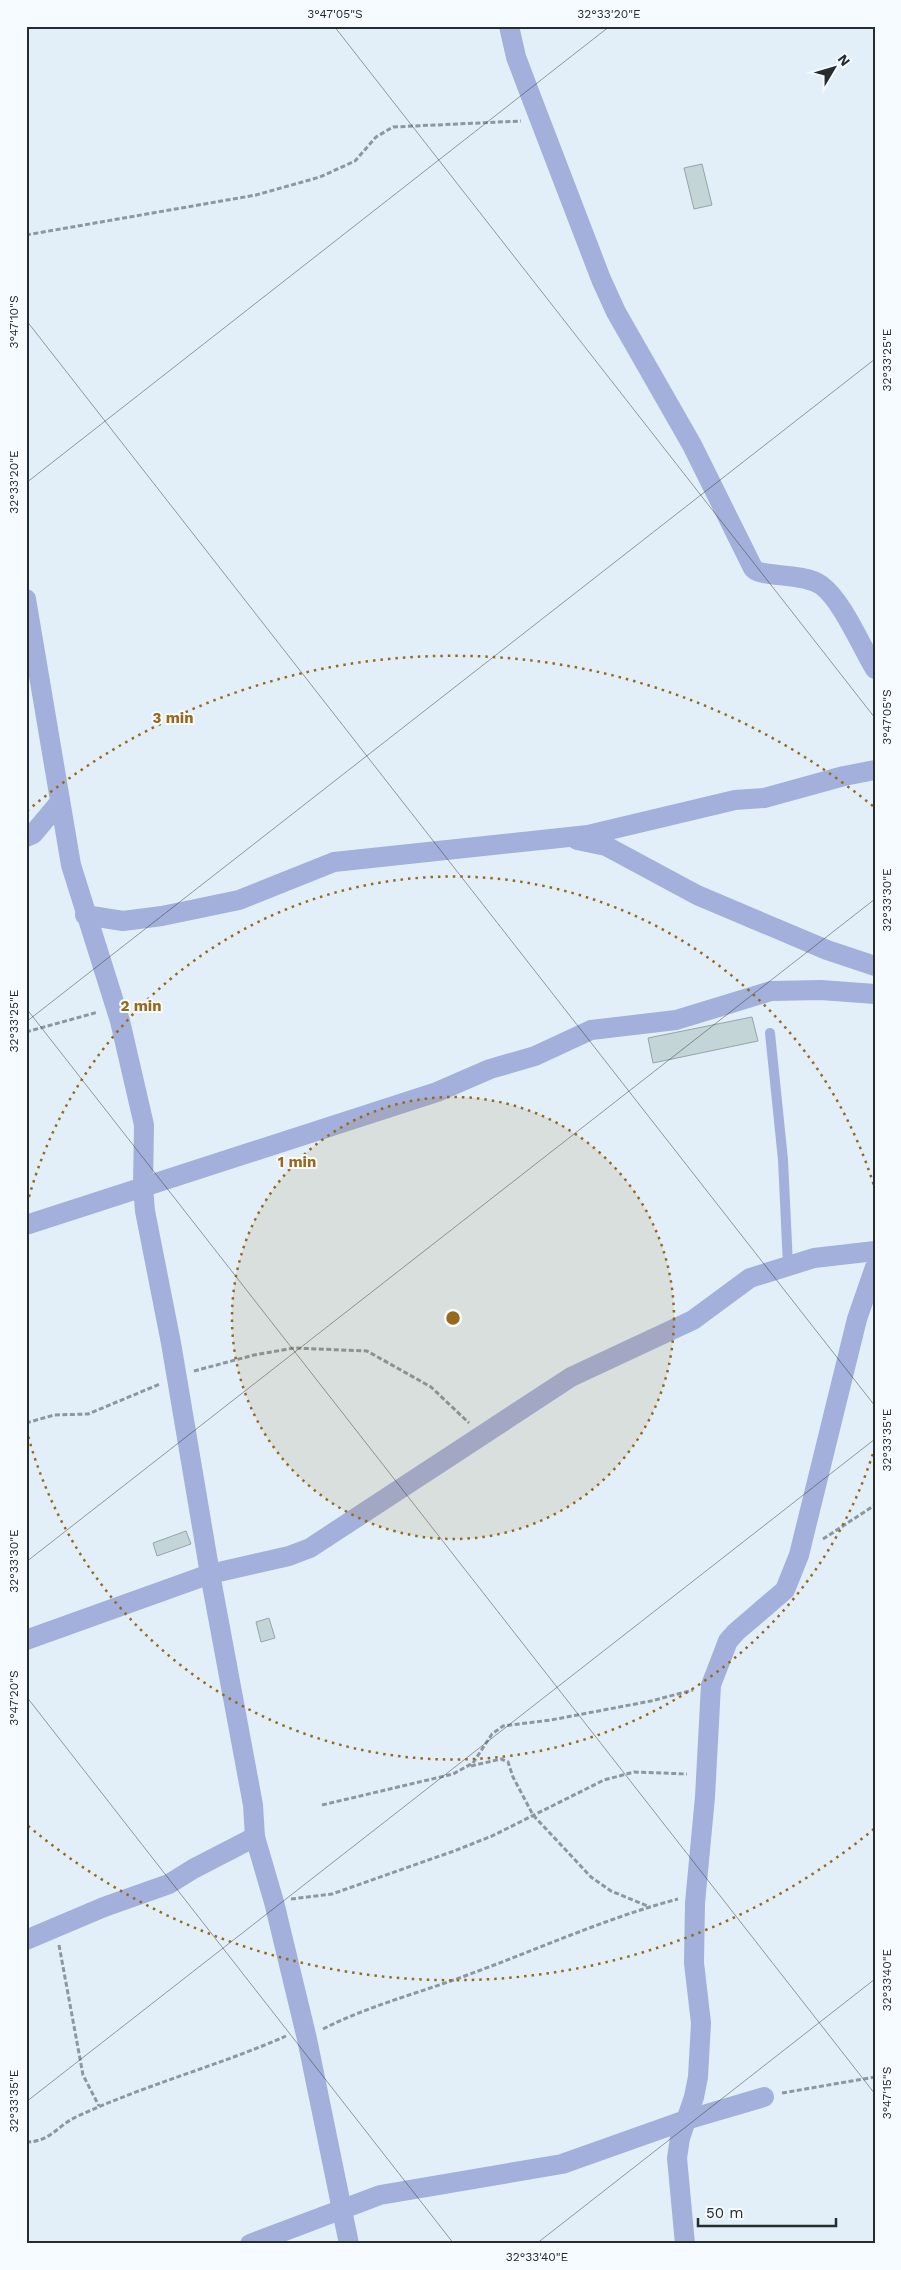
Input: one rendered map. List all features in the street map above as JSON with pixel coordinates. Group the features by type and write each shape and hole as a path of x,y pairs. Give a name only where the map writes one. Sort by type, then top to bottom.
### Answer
{"street":[{"path":"509,26 516,57 601,279 616,312 692,445 752,568 760,574 805,577 822,585 840,605 875,669"},
{"path":"26,598 71,865 85,915 115,1006 144,1125 143,1187 145,1211 177,1376 210,1574 253,1805 255,1837 274,1902 307,2039 349,2244"},
{"path":"85,915 123,921 162,916 239,900 334,862 565,838 596,833 735,800 764,798 844,776 875,770"},
{"path":"26,837 33,834 60,802"},
{"path":"565,838 606,846 698,895 827,950 875,966"},
{"path":"26,1225 437,1092 490,1069 535,1056 591,1030 676,1020 771,991 821,990 875,994"},
{"path":"26,1640 210,1574 289,1556 310,1548 571,1377 693,1320 750,1278 814,1258 875,1251"},
{"path":"685,2244 677,2158 680,2138 698,2077 701,2023 694,1963 696,1895 711,1686 728,1641 785,1590 799,1555 857,1318 875,1267"},
{"path":"26,1940 104,1907 170,1884 193,1869 255,1837"},
{"path":"250,2244 380,2195 562,2164 686,2120 764,2096"}],"lane":[{"path":"770,1033 783,1160 788,1265"}],"path":[{"path":"26,235 256,195 320,177 355,161 376,137 393,127 539,120"},
{"path":"26,1032 115,1006"},
{"path":"26,1423 54,1415 88,1414 177,1376 254,1355 294,1348 366,1351 431,1387 452,1405 482,1436"},
{"path":"799,1555 875,1505"},
{"path":"470,1766 476,1760 492,1734 503,1726 551,1720 651,1701 711,1686"},
{"path":"322,1805 452,1774 470,1766 501,1759 508,1762 513,1777 533,1815 591,1877 611,1891 650,1907"},
{"path":"274,1902 332,1894 492,1836 604,1780 634,1772 706,1775"},
{"path":"307,2039 342,2019 378,2004 426,1990 566,1936 650,1907 696,1895"},
{"path":"55,1928 83,2075 99,2106"},
{"path":"26,2142 48,2138 66,2122 99,2106 241,2056 286,2036"},
{"path":"764,2096 815,2086 875,2078"}],"building":[{"path":"702,164 712,205 694,209 684,168"},
{"path":"752,1017 758,1041 653,1063 648,1038"},
{"path":"186,1531 191,1544 157,1556 153,1543"},
{"path":"269,1618 275,1638 261,1642 256,1622"}]}
